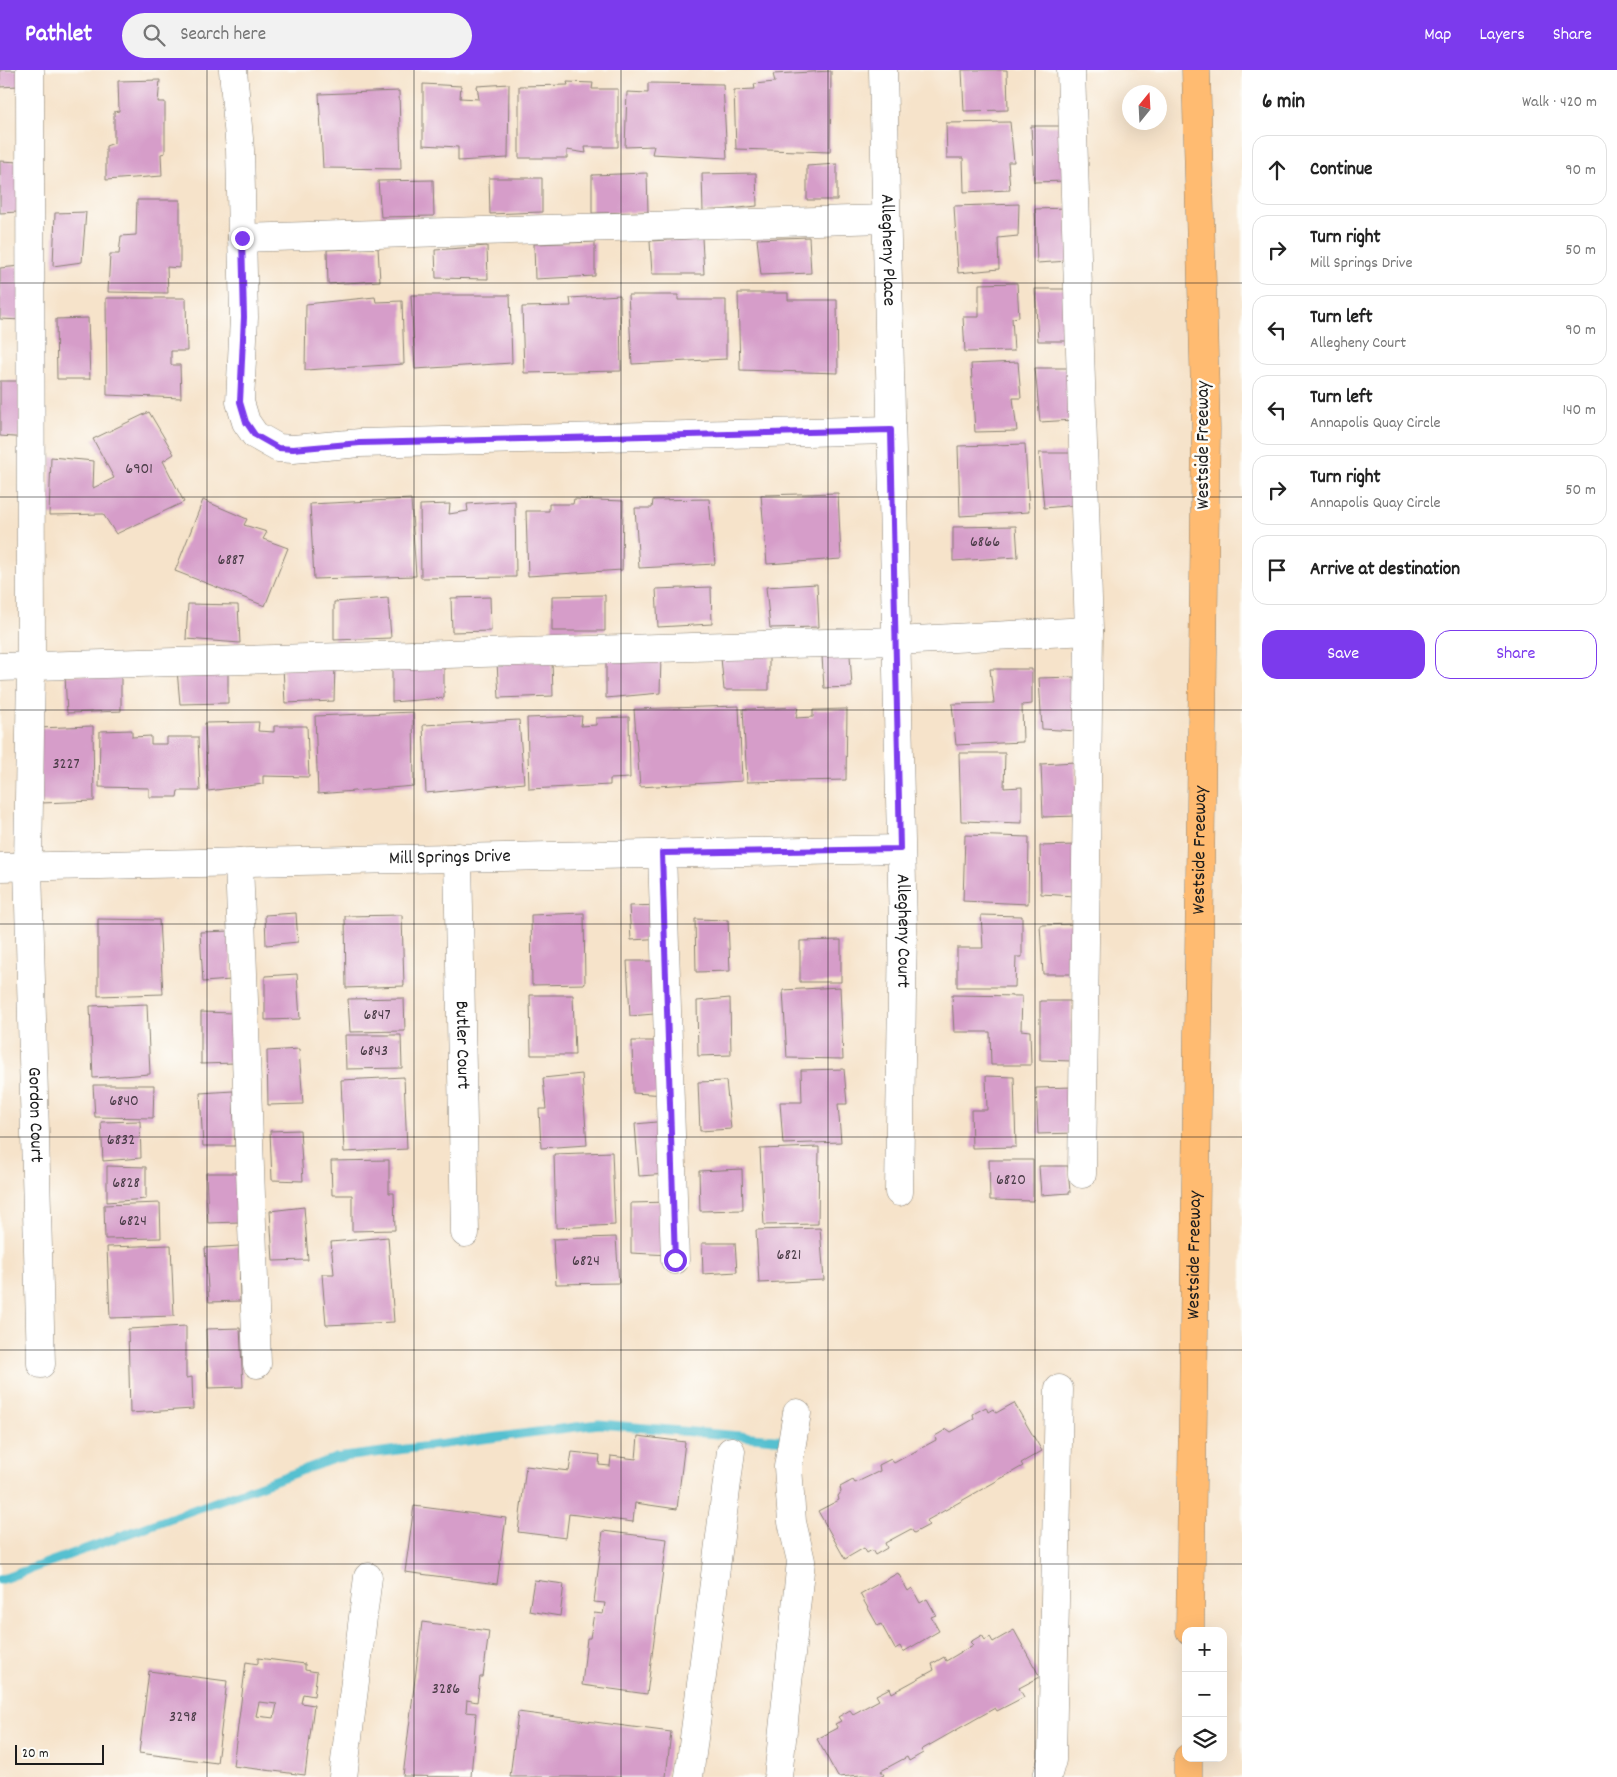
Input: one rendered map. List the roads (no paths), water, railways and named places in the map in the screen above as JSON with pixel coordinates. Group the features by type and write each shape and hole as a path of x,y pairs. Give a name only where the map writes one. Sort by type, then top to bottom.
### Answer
{"highway":[{"name":"Westside Freeway","path":"1190,1627 1206,429 1196,70"},
{"path":"1188,1762 1188,1777"}],"street":[{"name":"Gordon Court","path":"30,70 31,666 28,866 41,1364"},
{"path":"232,70 240,150 244,317 240,402 246,422 255,435 278,448 293,449 360,443 891,430"},
{"name":"Allegheny Place","path":"883,70 891,430"},
{"path":"1071,70 1089,632 1082,1174"},
{"path":"242,238 886,219"},
{"name":"Allegheny Court","path":"891,430 902,927 899,1192"},
{"path":"0,667 896,641 1089,632"},
{"name":"Mill Springs Drive","path":"0,867 900,849"},
{"path":"662,853 675,1260"},
{"name":"Butler Court","path":"458,857 465,1233"},
{"path":"239,862 257,1364"},
{"path":"1047,1777 1052,1760 1059,1389"},
{"path":"778,1777 801,1561 792,1522 788,1467 797,1413"},
{"path":"689,1777 731,1451"},
{"path":"343,1777 368,1577"}],"waterway":[{"path":"0,1580 336,1458 599,1424 786,1440"}]}
